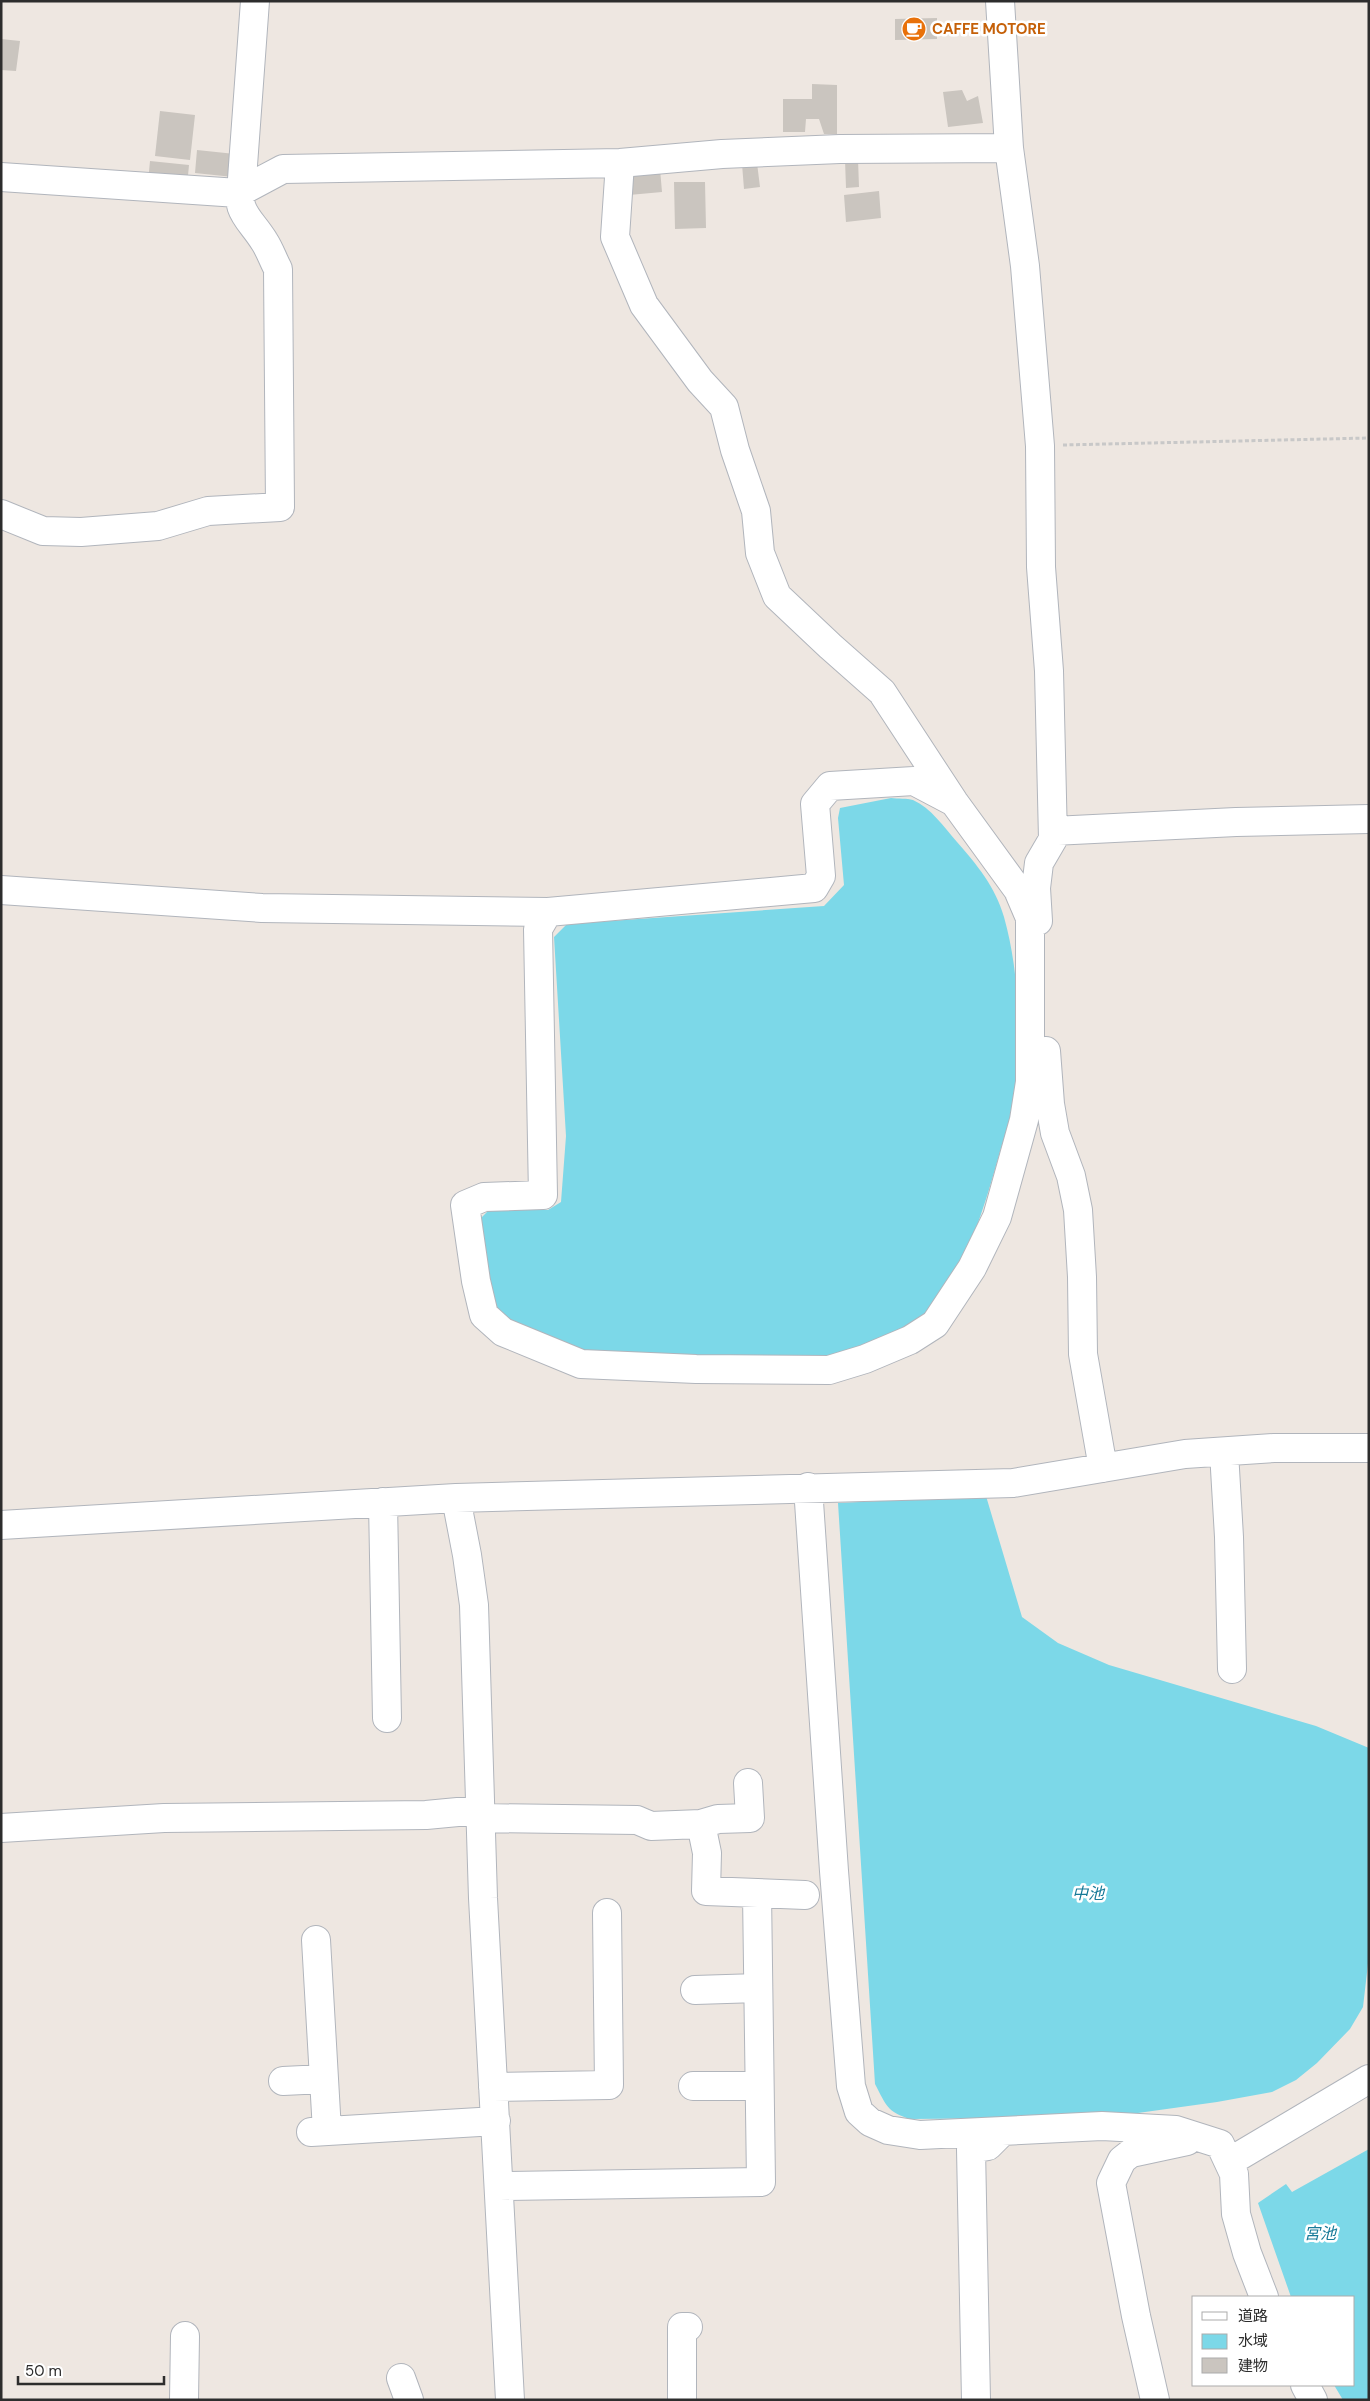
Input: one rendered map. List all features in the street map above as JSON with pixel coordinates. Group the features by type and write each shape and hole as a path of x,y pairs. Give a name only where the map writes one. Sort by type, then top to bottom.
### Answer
{"street":[{"path":"1,514 43,531 81,532 158,526 208,511 280,507 278,269 264,241 246,220 238,193 242,179 256,1"},
{"path":"1000,1 1009,148 1025,266 1040,446 1040,567 1049,671 1053,839 1039,863 1036,888 1050,1104 1055,1133 1071,1176 1078,1210 1082,1277 1083,1354 1103,1468"},
{"path":"1,177 238,193 284,169 620,163 722,154 840,149 1009,148"},
{"path":"548,912 538,930 543,1196 484,1197 465,1205 476,1281 484,1315 503,1332 582,1364 696,1369 829,1370 901,1343 935,1324 972,1268 997,1217 1024,1120 1030,1082 1030,918 1018,890 954,802 882,692 777,596 760,553 756,511 735,450 724,407 700,381 644,305 615,237 620,163"},
{"path":"1,890 262,908 548,912 814,888 821,876 815,804 830,786 914,781 954,802"},
{"path":"1053,831 1236,822 1369,819"},
{"path":"1,1525 456,1498 1012,1482 1185,1454 1274,1448 1369,1448"},
{"path":"1224,1452 1240,1537 1241,1621 1232,1669"},
{"path":"808,1487 834,1872 851,2086 859,2112 870,2122 888,2130 920,2135 1102,2126 1176,2130 1220,2144 1234,2174 1236,2214 1247,2253 1264,2296"},
{"path":"456,1498 474,1606 479,1814 510,2400"},
{"path":"383,1502 386,1718"},
{"path":"1,1828 164,1818 479,1814 637,1820 652,1826 701,1824 718,1819 750,1818 748,1783"},
{"path":"701,1824 707,1853 706,1891 805,1894"},
{"path":"500,2186 760,2182 758,1893"},
{"path":"494,2087 609,2085 607,1913"},
{"path":"316,1940 324,2079 319,2131 496,2122"},
{"path":"695,1990 758,1988"},
{"path":"283,2081 324,2079"},
{"path":"1229,2162 1369,2080"},
{"path":"693,2086 760,2086"},
{"path":"920,2135 931,2143 971,2149 988,2146 1004,2131"},
{"path":"1154,2400 1111,2183 1122,2160 1131,2153 1201,2138"},
{"path":"971,2149 976,2400"},
{"path":"682,2400 682,2327 688,2326"},
{"path":"184,2400 185,2336"},
{"path":"1305,2386 1312,2400"}],"path":[{"path":"1040,446 1369,438"}],"water":[{"path":"891,798 908,799 920,803 942,824 985,876 996,895 1004,917 1016,984 1018,1052 1015,1097 1010,1123 972,1238 962,1261 937,1301 922,1317 885,1341 844,1354 815,1360 561,1352 487,1308 480,1219 496,1203 548,1210 561,1202 566,1136 554,937 567,924 824,906 844,885 838,818 840,808"},
{"name":"中池","path":"986,1496 1022,1617 1058,1643 1109,1665 1316,1726 1369,1748 1369,1955 1363,2007 1350,2029 1317,2063 1296,2080 1272,2092 1217,2102 1109,2117 910,2119 896,2114 888,2107 875,2084 838,1503"},
{"name":"宮池","path":"1369,2149 1369,2400 1343,2400 1335,2386 1355,2386 1355,2296 1291,2296 1258,2203 1286,2184 1292,2192"}],"building":[{"path":"937,18 937,39 895,40 895,19"},
{"path":"1,39 20,41 16,71 1,70"},
{"path":"812,84 837,85 837,134 824,134 819,119 806,119 805,132 783,132 783,99 812,99"},
{"path":"962,90 967,101 978,96 983,123 948,127 943,92"},
{"path":"160,111 195,115 190,160 155,156"},
{"path":"197,150 235,154 233,177 195,173"},
{"path":"858,159 859,187 846,188 845,160"},
{"path":"150,161 189,165 187,186 148,182"},
{"path":"757,163 760,187 744,189 742,164"},
{"path":"660,169 662,192 629,195 627,172"},
{"path":"674,182 705,182 706,228 675,229"},
{"path":"879,191 881,218 846,222 844,195"}],"place":[{"name":"CAFFE MOTORE","path":"914,29"}]}
